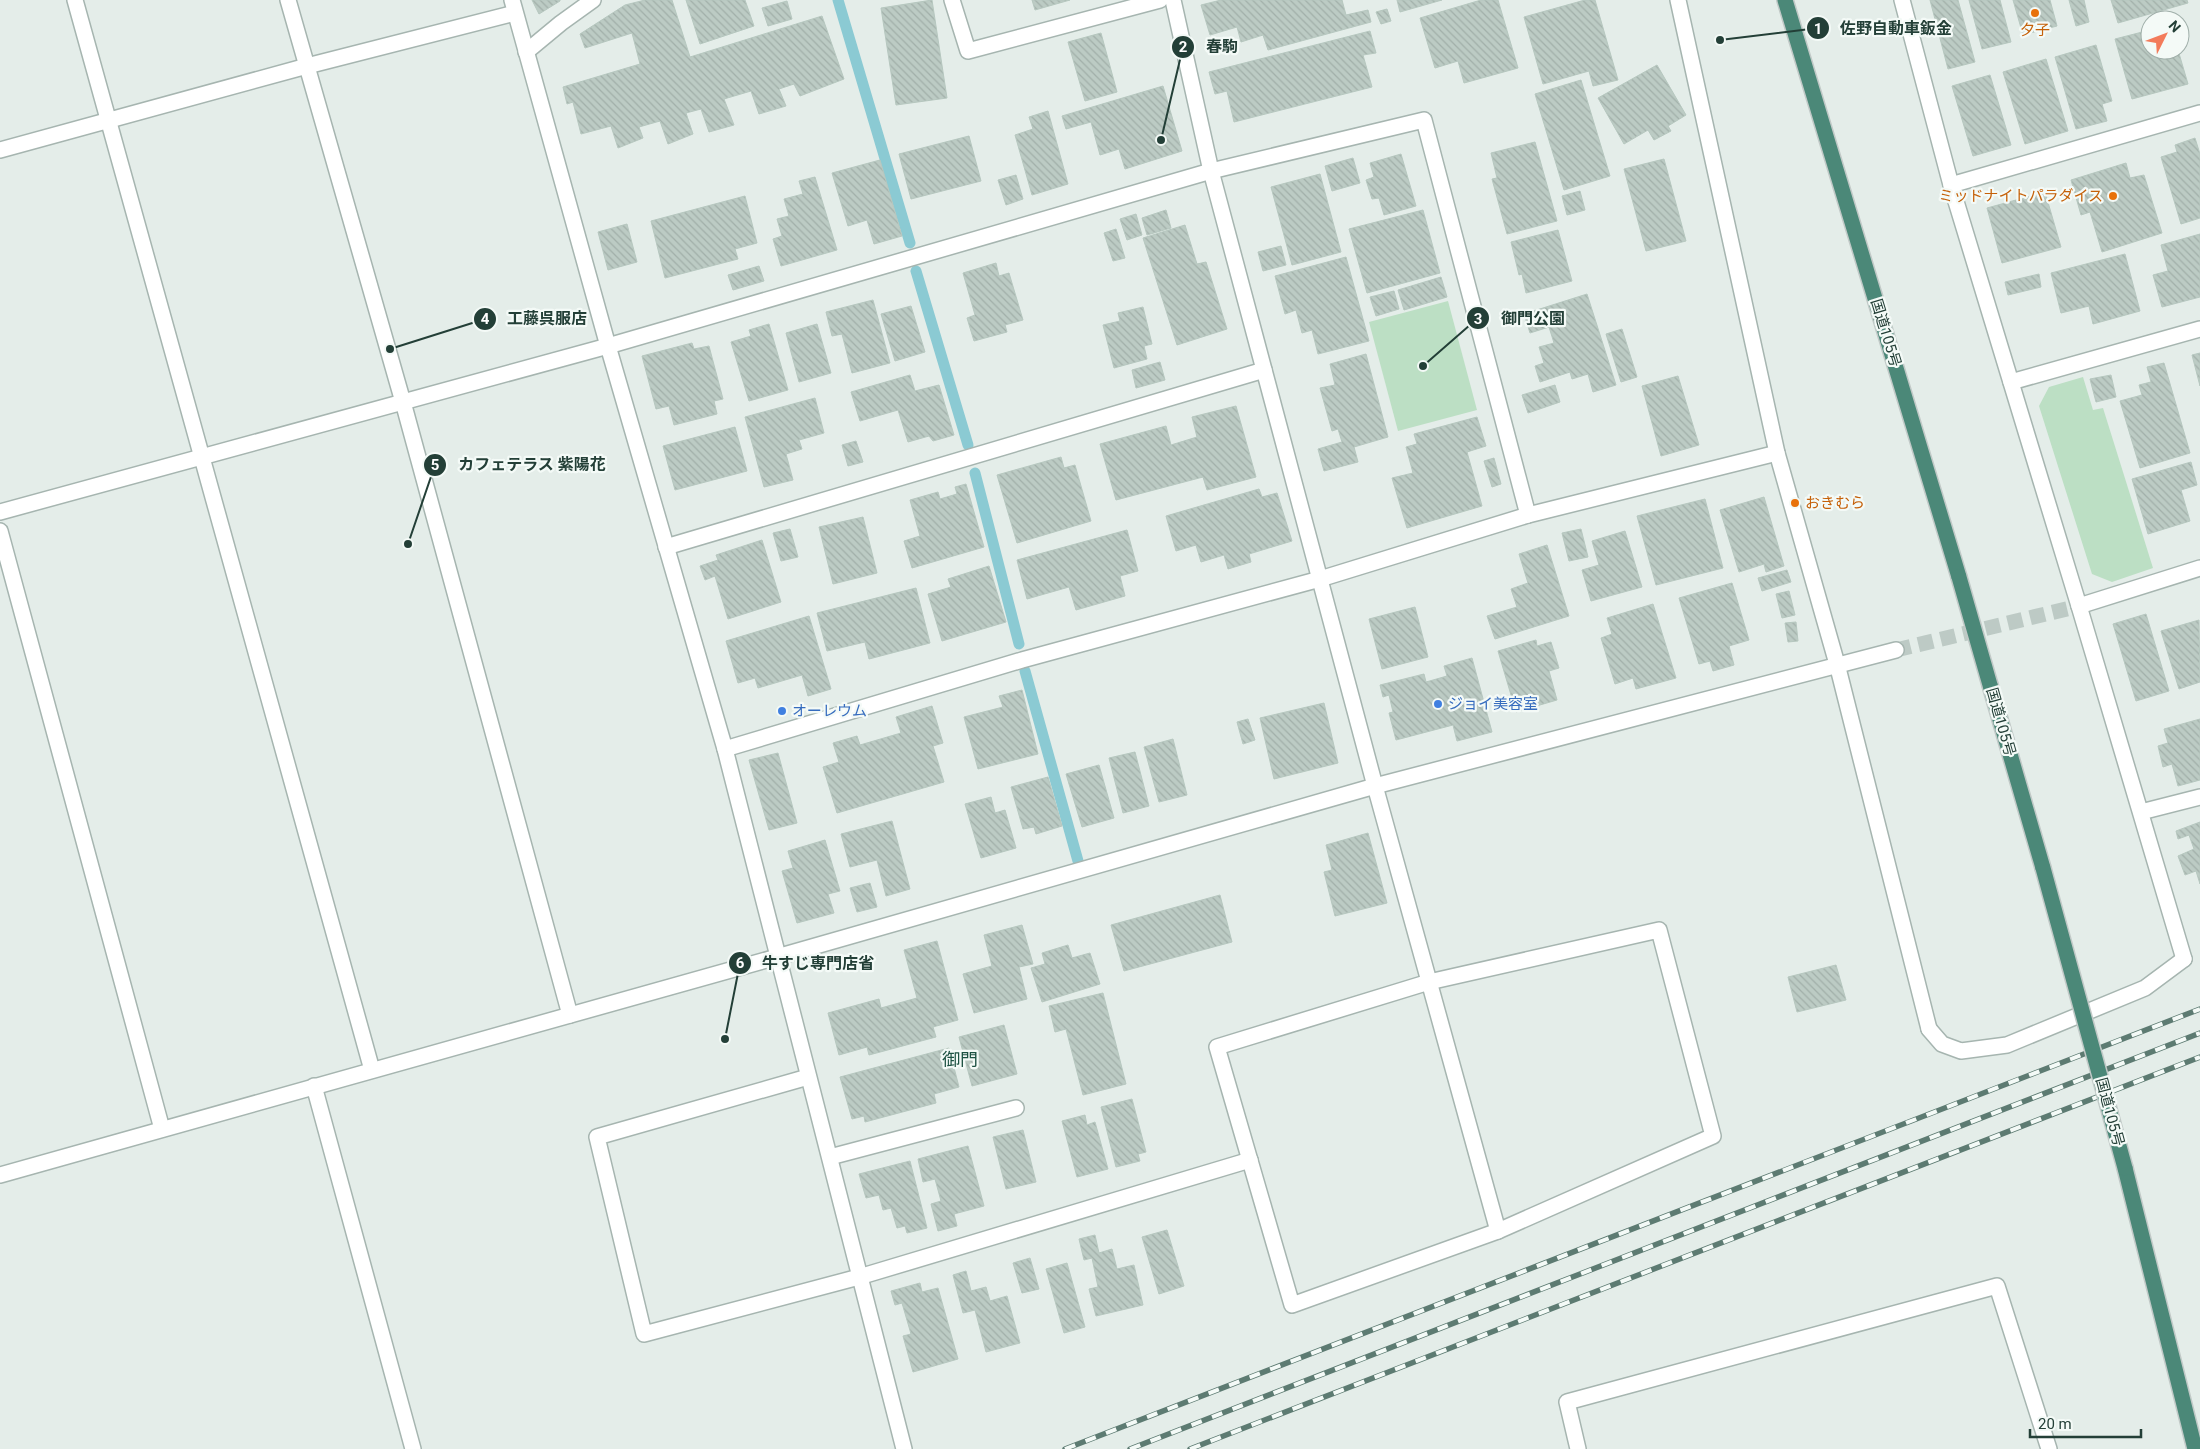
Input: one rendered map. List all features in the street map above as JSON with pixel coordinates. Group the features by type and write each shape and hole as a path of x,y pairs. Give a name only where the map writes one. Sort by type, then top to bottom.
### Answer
{"highway":[{"name":"国道105号","path":"1786,0 1959,577 2043,868 2125,1168 2195,1449"}],"street":[{"path":"75,0 372,1070"},
{"path":"288,0 403,402 570,1015"},
{"path":"526,52 593,0"},
{"path":"952,0 968,51 1160,0"},
{"path":"1173,0 1211,171 1375,786 1498,1231"},
{"path":"1678,0 1777,452 1837,664 1928,1029 1942,1044 1961,1051 2006,1045 2145,988 2184,959 2012,382 1950,185 1902,0"},
{"path":"0,150 514,7 608,346 725,749 904,1449"},
{"path":"1950,185 2200,113"},
{"path":"0,512 608,346 1211,171 1424,120 1528,515"},
{"path":"2012,382 2200,329"},
{"path":"666,547 1264,370"},
{"path":"725,749 1022,660 1320,579 1528,515 1777,452"},
{"path":"0,531 162,1129"},
{"path":"2079,606 2200,568"},
{"path":"0,1175 777,957 1375,786 1896,650"},
{"path":"2141,812 2200,797"},
{"path":"1659,930 1714,1136 1498,1231 1292,1305 1250,1160 1217,1047 1429,982 1659,930"},
{"path":"808,1077 597,1137 644,1334 859,1277 1250,1160"},
{"path":"314,1086 413,1449"},
{"path":"830,1157 1016,1108"},
{"path":"1578,1449 1567,1402 1997,1286 2049,1449"}],"green space":[{"path":"1448,301 1477,410 1398,431 1369,322"},
{"path":"2083,377 2093,410 2103,408 2153,568 2112,582 2092,574 2039,406 2049,387"}],"building":[{"path":"532,0 560,0 560,1 539,14"},
{"path":"645,0 672,0 690,57 822,16 844,79 800,96 794,84 779,89 786,106 759,114 751,91 724,99 734,125 709,132 701,109 686,113 693,134 668,144 660,121 639,127 643,138 618,148 611,126 581,134 573,102 567,104 563,87 640,64 632,33 585,48 580,34 625,5"},
{"path":"686,0 745,0 754,26 700,44"},
{"path":"932,0 947,98 896,105 881,8"},
{"path":"1032,0 1070,0 1035,10"},
{"path":"1221,0 1342,0 1346,15 1368,10 1371,22 1268,50 1263,35 1241,42 1237,27 1210,35 1201,5"},
{"path":"1397,0 1442,0 1400,12"},
{"path":"1481,0 1498,0 1518,68 1464,83 1458,61 1435,68 1420,18"},
{"path":"1585,0 1595,0 1618,80 1593,86 1589,71 1543,84 1524,17"},
{"path":"1930,0 1958,0 1975,62 1948,69"},
{"path":"1969,0 2000,0 2011,42 1982,49"},
{"name":"夕子","path":"2013,0 2050,0 2057,26 2023,35"},
{"path":"2069,0 2084,0 2089,22 2076,26"},
{"path":"2111,0 2187,0 2188,3 2164,10 2140,10 2140,17 2118,23"},
{"path":"787,1 792,19 768,26 762,8"},
{"path":"1387,9 1391,21 1381,24 1376,12"},
{"path":"1370,31 1376,53 1363,55 1372,87 1234,122 1227,91 1215,94 1209,72"},
{"path":"1101,33 1117,92 1085,101 1068,42"},
{"path":"2140,33 2140,60 2181,60 2188,84 2132,99 2115,39"},
{"path":"2096,45 2112,101 2102,104 2107,121 2076,129 2055,57"},
{"path":"2046,59 2068,131 2025,144 2003,72"},
{"path":"1657,65 1686,115 1668,126 1671,131 1654,140 1648,130 1624,144 1598,98"},
{"path":"1990,75 2011,145 1973,156 1952,86"},
{"path":"1581,80 1610,176 1564,190 1535,94"},
{"path":"1163,86 1182,151 1125,169 1119,149 1100,155 1091,122 1066,129 1062,116"},
{"path":"1048,111 1068,184 1032,195 1015,135 1033,129 1029,117"},
{"path":"969,136 981,181 911,199 899,154"},
{"path":"2195,138 2200,154 2200,218 2181,224 2161,157 2177,152 2175,145"},
{"path":"1535,142 1557,221 1507,234 1492,179 1497,178 1491,153"},
{"path":"1401,154 1416,206 1384,215 1379,198 1372,199 1366,180 1374,177 1370,163"},
{"path":"1353,158 1360,183 1332,191 1325,166"},
{"path":"1664,159 1686,241 1646,251 1624,169"},
{"path":"880,160 902,236 874,244 867,220 848,226 832,173"},
{"name":"ミッドナイトパラダイス","path":"2126,163 2130,178 2144,175 2162,233 2102,252 2090,212 2081,215 2071,180"},
{"path":"1320,174 1341,252 1292,265 1271,187"},
{"path":"1016,175 1023,199 1006,205 998,180"},
{"path":"815,177 837,250 781,266 773,239 782,236 777,219 789,216 784,199 803,194 799,181"},
{"path":"1580,191 1585,210 1567,215 1562,196"},
{"path":"2045,192 2061,247 2002,263 1987,208"},
{"path":"745,196 757,243 735,249 738,259 665,278 651,221"},
{"path":"1166,210 1171,228 1147,235 1142,218"},
{"path":"1423,210 1440,273 1367,293 1349,229"},
{"path":"1136,214 1142,235 1127,240 1120,219"},
{"path":"627,224 637,262 608,270 598,232"},
{"path":"1185,225 1197,264 1206,262 1227,329 1177,345 1143,238"},
{"path":"1116,229 1125,258 1113,261 1104,233"},
{"path":"1558,230 1572,281 1526,293 1522,274 1519,275 1511,242"},
{"path":"2200,234 2200,297 2162,307 2153,275 2168,271 2161,245"},
{"path":"1281,246 1286,265 1263,271 1258,252"},
{"path":"2125,254 2140,311 2093,324 2089,306 2061,313 2051,273"},
{"path":"1346,257 1369,341 1318,354 1312,330 1302,333 1296,310 1285,314 1275,276"},
{"path":"996,263 999,276 1009,273 1023,320 1005,325 1007,332 974,341 967,318 975,315 963,273"},
{"path":"759,266 764,281 733,290 728,275"},
{"path":"2039,274 2041,287 2008,295 2005,282"},
{"path":"1441,277 1447,297 1404,310 1398,290"},
{"path":"1394,291 1399,309 1376,316 1370,297"},
{"path":"1587,294 1616,385 1593,392 1588,374 1572,379 1570,372 1540,382 1535,366 1544,363 1539,347 1554,343 1549,327 1530,333 1524,314"},
{"path":"873,300 890,363 852,373 842,334 832,336 826,312"},
{"path":"911,306 925,352 895,361 881,314"},
{"path":"1143,307 1152,344 1144,346 1147,359 1114,368 1103,325 1120,321 1118,313"},
{"path":"769,324 788,390 749,401 731,342 751,336 749,330"},
{"path":"817,324 831,373 799,382 786,333"},
{"path":"1622,329 1637,377 1621,382 1606,334"},
{"path":"692,343 694,349 709,346 723,399 714,401 717,414 674,425 669,406 656,409 642,356"},
{"path":"2200,353 2200,386 2192,355"},
{"path":"1366,354 1388,437 1354,447 1358,462 1324,471 1318,449 1342,442 1338,429 1332,431 1320,388 1335,385 1330,364"},
{"path":"1160,362 1165,380 1136,388 1132,370"},
{"path":"2164,363 2190,453 2140,468 2120,401 2142,395 2139,385 2151,382 2147,367"},
{"path":"910,375 915,391 939,385 954,435 933,441 929,436 908,442 898,410 860,421 851,392"},
{"path":"2111,375 2116,397 2096,402 2090,379"},
{"path":"1678,376 1699,445 1661,456 1642,386"},
{"path":"1555,385 1560,402 1528,413 1522,395"},
{"path":"815,398 824,433 799,440 802,449 786,454 793,480 764,487 745,417"},
{"path":"1236,406 1256,477 1207,490 1203,477 1116,500 1100,444 1166,426 1171,445 1197,437 1192,417"},
{"path":"1477,417 1486,446 1467,452 1482,506 1407,528 1392,478 1413,473 1406,447 1417,444 1414,434"},
{"path":"735,427 747,471 675,490 663,446"},
{"path":"856,441 863,462 848,466 842,445"},
{"path":"1061,457 1064,468 1075,465 1091,521 1017,543 997,475"},
{"path":"1494,458 1501,484 1492,487 1484,461"},
{"path":"2191,462 2197,485 2181,490 2190,521 2148,534 2132,479"},
{"path":"966,484 984,547 912,568 904,541 920,536 910,500 938,492 940,499 957,494 955,487"},
{"path":"1259,489 1262,497 1277,493 1292,541 1249,554 1251,562 1228,569 1224,555 1201,562 1196,545 1176,551 1166,516"},
{"path":"1764,497 1784,566 1766,572 1764,564 1739,572 1720,510"},
{"path":"1705,499 1723,568 1656,585 1637,516"},
{"path":"863,517 877,573 833,584 819,527"},
{"path":"790,529 798,557 781,561 773,533"},
{"path":"1581,529 1588,557 1569,561 1562,533"},
{"path":"1127,530 1138,571 1120,576 1125,596 1076,610 1069,587 1027,599 1017,560"},
{"path":"1625,531 1642,587 1591,601 1582,570 1599,565 1592,541"},
{"path":"762,540 781,602 728,619 715,576 705,580 700,566 718,560 716,555"},
{"path":"1547,545 1569,616 1495,639 1487,616 1517,607 1511,589 1528,583 1519,554"},
{"path":"989,566 1006,622 942,641 928,594 951,587 948,579"},
{"path":"1787,570 1791,582 1762,591 1758,578"},
{"path":"1732,583 1749,640 1729,646 1734,665 1713,671 1710,661 1699,664 1679,598"},
{"path":"916,588 930,643 869,659 865,642 827,651 817,613"},
{"path":"1789,591 1795,615 1782,618 1776,594"},
{"path":"1653,604 1676,678 1636,689 1633,678 1615,684 1601,638 1612,634 1607,618"},
{"path":"1415,607 1428,657 1382,669 1369,619"},
{"path":"2146,614 2169,691 2136,701 2113,624"},
{"path":"809,616 831,689 808,696 802,675 758,688 755,678 738,683 726,641"},
{"path":"2199,620 2200,682 2179,689 2161,631"},
{"path":"1796,622 1798,641 1788,642 1785,623"},
{"path":"1536,640 1537,646 1551,642 1559,668 1549,671 1557,700 1516,712 1498,651"},
{"name":"ジョイ美容室","path":"1472,658 1492,732 1457,741 1453,725 1396,740 1389,713 1393,712 1389,695 1383,697 1380,685 1424,674 1426,682 1447,676 1444,666"},
{"path":"1022,690 1038,754 978,769 964,717 1003,707 999,696"},
{"path":"1324,703 1338,763 1274,779 1260,718"},
{"path":"932,706 943,743 933,746 944,782 837,813 823,767 839,762 833,743 857,736 860,745 901,733 896,717"},
{"path":"1248,719 1255,740 1243,744 1237,722"},
{"path":"2200,719 2200,780 2178,786 2172,764 2163,767 2158,746 2168,743 2164,729"},
{"path":"1173,739 1187,795 1159,802 1144,747"},
{"path":"1135,752 1149,806 1123,813 1109,758"},
{"path":"778,753 797,823 769,830 749,760"},
{"path":"1099,765 1114,818 1082,827 1066,774"},
{"path":"1048,777 1062,826 1036,834 1034,827 1023,829 1011,787"},
{"path":"991,797 995,813 1005,810 1016,848 981,858 965,804"},
{"path":"892,821 910,889 886,896 877,860 850,867 841,834"},
{"path":"2200,822 2200,884 2196,871 2185,875 2178,856 2194,849 2189,835 2178,839 2176,831"},
{"path":"1368,833 1387,903 1335,916 1324,872 1332,870 1326,845"},
{"path":"825,840 840,891 828,894 834,913 797,923 782,871 793,868 788,851"},
{"path":"870,883 877,907 857,912 850,888"},
{"path":"1220,895 1232,942 1124,971 1111,925"},
{"path":"1022,925 1033,964 1019,967 1027,999 974,1013 963,974 992,966 984,935"},
{"path":"937,941 958,1020 933,1027 936,1037 869,1055 867,1047 839,1055 828,1013 879,999 881,1008 917,998 904,950"},
{"path":"1068,945 1072,958 1090,953 1100,984 1042,1002 1031,968 1045,964 1042,953"},
{"path":"1836,965 1846,1000 1797,1012 1788,977"},
{"path":"1103,993 1126,1084 1083,1095 1066,1029 1055,1032 1049,1006"},
{"path":"1004,1025 1017,1074 972,1086 959,1037"},
{"path":"949,1048 959,1087 934,1094 936,1103 865,1122 864,1116 852,1119 840,1077"},
{"path":"1132,1099 1146,1152 1138,1154 1140,1161 1116,1167 1101,1107"},
{"path":"1085,1115 1087,1125 1095,1122 1108,1169 1077,1177 1062,1121"},
{"path":"1023,1130 1036,1182 1006,1189 993,1137"},
{"path":"968,1146 984,1206 954,1214 957,1226 938,1231 931,1204 941,1201 935,1179 923,1182 918,1159"},
{"path":"910,1161 927,1228 907,1233 905,1226 897,1228 891,1208 883,1210 879,1195 866,1198 859,1174"},
{"path":"1167,1230 1184,1286 1159,1294 1142,1237"},
{"path":"1095,1235 1099,1253 1112,1249 1117,1269 1134,1265 1143,1305 1096,1316 1089,1289 1098,1287 1092,1258 1084,1260 1079,1239"},
{"path":"1030,1258 1039,1289 1022,1293 1013,1263"},
{"path":"1067,1263 1085,1327 1064,1333 1046,1269"},
{"path":"966,1271 971,1291 986,1287 990,1301 1007,1296 1020,1343 986,1352 975,1310 963,1313 953,1275"},
{"path":"920,1283 922,1292 938,1288 958,1359 913,1372 903,1336 911,1334 902,1303 895,1305 891,1291"}],"waterway":[{"path":"838,0 910,243"},
{"path":"916,271 968,445"},
{"path":"975,473 1019,644"},
{"path":"1025,671 1078,861"}],"tunnel":[{"path":"1896,650 2079,606"}],"railway":[{"path":"1065,1449 2200,1009"},
{"path":"1130,1449 2200,1033"},
{"path":"1190,1449 2200,1057"}],"place":[{"name":"夕子","path":"2035,13"},
{"name":"佐野自動車鈑金","path":"1720,40"},
{"name":"春駒","path":"1161,140"},
{"name":"ミッドナイトパラダイス","path":"2113,196"},
{"name":"工藤呉服店","path":"390,349"},
{"name":"御門公園","path":"1423,366"},
{"name":"おきむら","path":"1795,503"},
{"name":"カフェテラス 紫陽花","path":"408,544"},
{"name":"ジョイ美容室","path":"1438,704"},
{"name":"オーレウム","path":"782,711"},
{"name":"牛すじ専門店省","path":"725,1039"}],"district":[{"name":"御門","path":"960,1060"}]}
